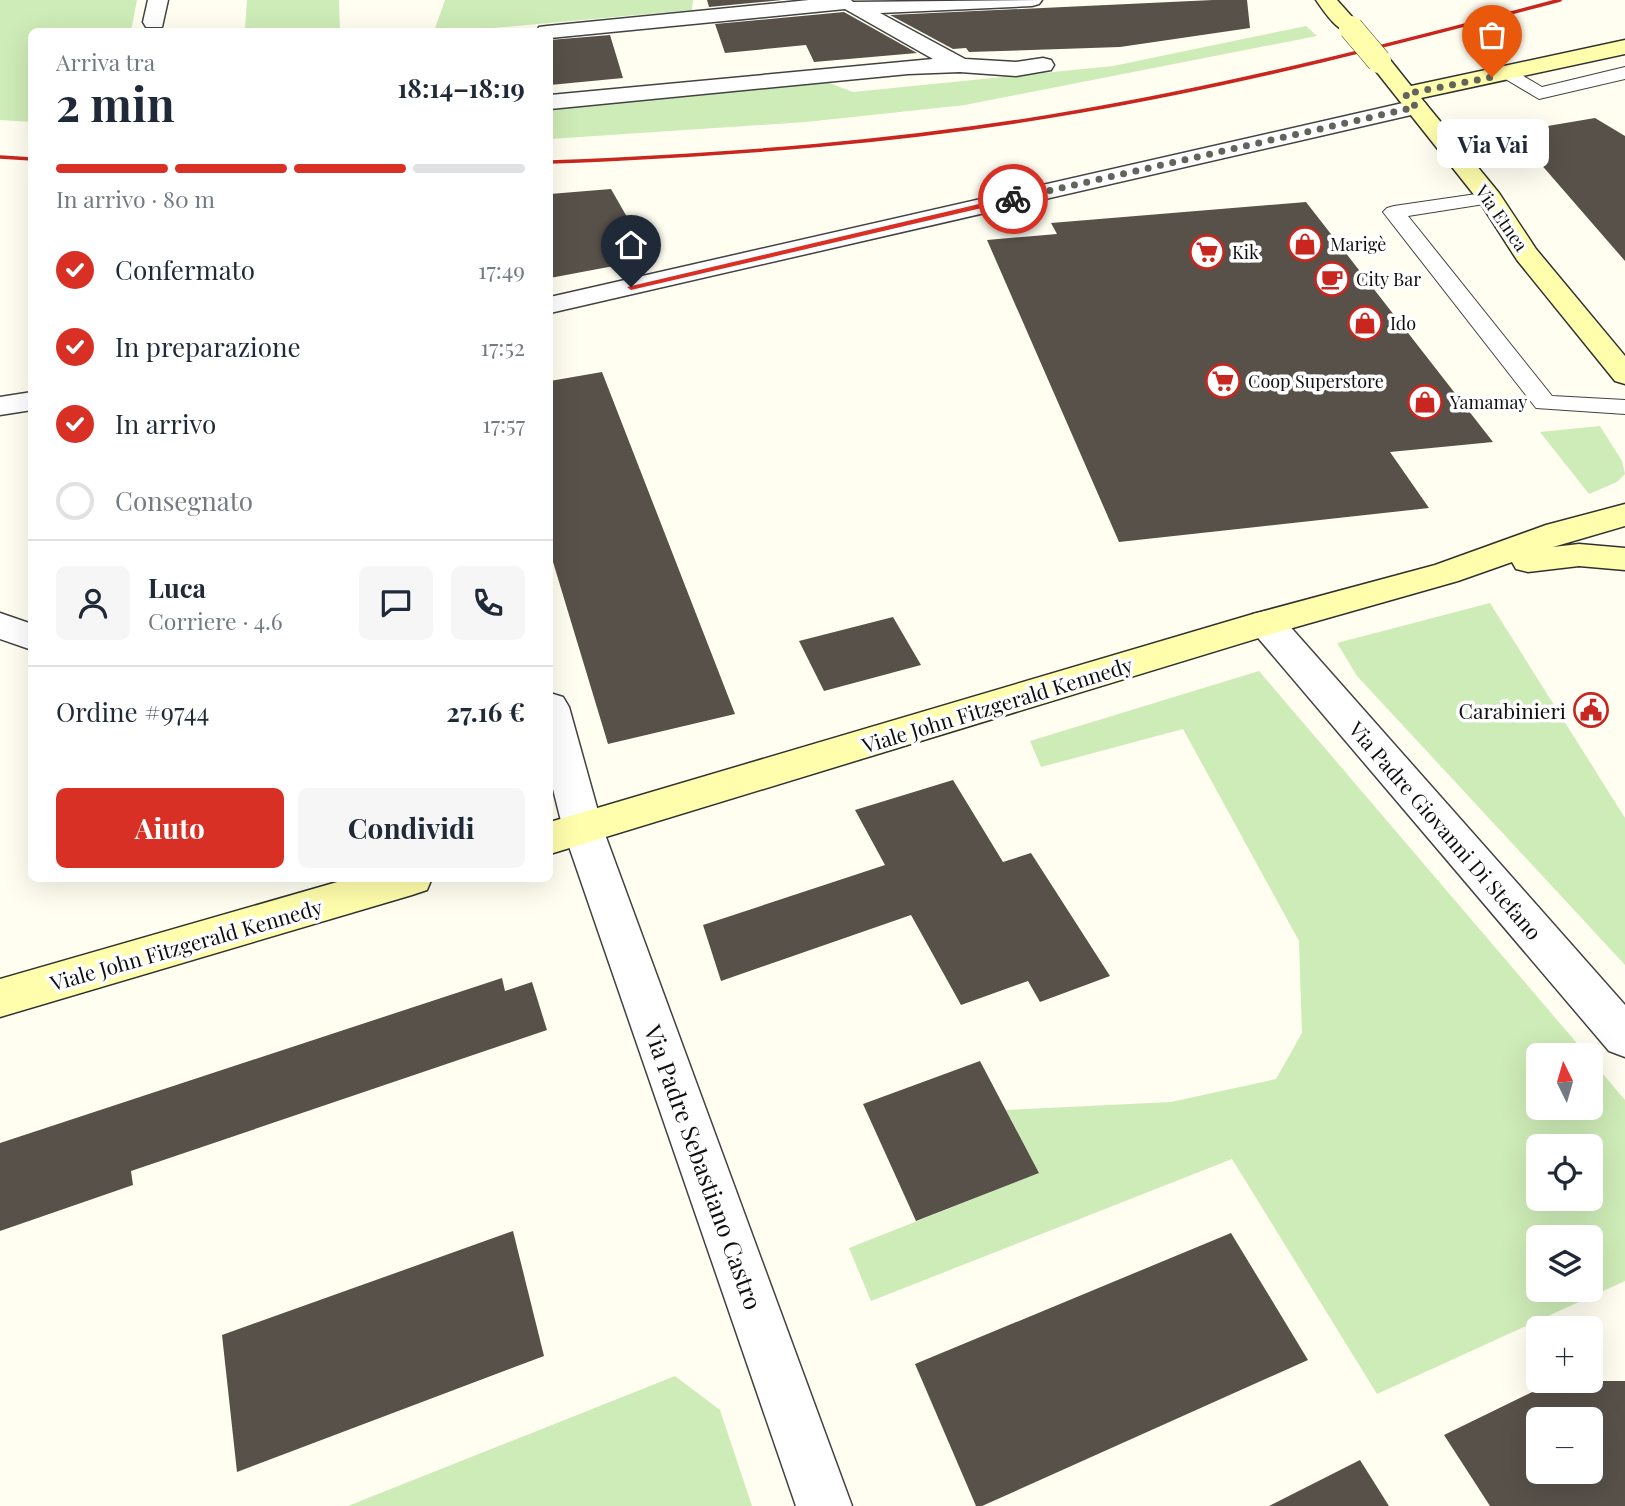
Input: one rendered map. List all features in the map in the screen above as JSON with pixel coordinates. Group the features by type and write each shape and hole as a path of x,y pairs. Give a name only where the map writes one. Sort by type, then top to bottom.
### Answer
{"main road":[{"name":"Via Etnea","path":"1326,0 1490,198 1526,254 1620,364"},
{"path":"1411,101 1506,74 1625,47"},
{"path":"1446,573 1558,533 1625,515"},
{"path":"1446,573 1579,555 1625,559"},
{"name":"Viale John Fitzgerald Kennedy","path":"566,834 1266,624 1446,573"},
{"name":"Viale John Fitzgerald Kennedy","path":"0,998 398,882"}],"street":[{"path":"154,22 159,0"},
{"path":"553,31 845,4 1032,0"},
{"path":"845,4 960,65"},
{"path":"553,102 960,65 1016,69 1043,65"},
{"path":"553,304 1411,101"},
{"path":"0,406 28,402"},
{"name":"Via Padre Giovanni Di Stefano","path":"1266,624 1625,1037"},
{"path":"0,625 28,636"},
{"name":"Via Padre Sebastiano Castro","path":"553,731 566,834 824,1506"}],"lane":[{"path":"1580,57 1619,74"},
{"path":"1506,74 1539,93 1619,74"},
{"path":"1490,198 1394,212 1545,403 1625,407"}],"green space":[{"path":"0,0 137,0 132,28 28,28 28,122 0,120"},
{"path":"247,0 339,0 340,28 245,28"},
{"path":"445,0 693,0 692,10 494,28 435,28"},
{"path":"1306,26 1317,36 965,105 806,122 553,139 553,110 827,82 853,92 1113,66"},
{"path":"1600,426 1622,461 1625,474 1617,482 1589,494 1540,432"},
{"path":"1490,603 1625,818 1625,965 1357,676 1337,643"},
{"path":"1259,671 1577,1043 1526,1043 1526,1120 1603,1120 1603,1074 1625,1100 1625,1281 1603,1291 1603,1225 1526,1225 1526,1302 1579,1302 1548,1316 1526,1316 1526,1326 1377,1394 1232,1159 871,1301 849,1248 1039,1173 1006,1110 1171,1102 1276,1079 1302,1033 1299,941 1183,729 1041,767 1030,741"},
{"path":"675,1376 720,1410 752,1506 348,1506"}],"building":[{"path":"707,0 782,0 709,7"},
{"path":"1247,0 1250,28 1120,47 969,52 966,48 953,49 890,15"},
{"path":"844,12 917,53 814,62 806,45 725,53 715,24"},
{"path":"610,35 623,78 553,85 553,40"},
{"path":"1595,118 1625,136 1625,261 1513,132"},
{"path":"611,189 651,259 553,277 553,194"},
{"path":"1306,202 1493,442 1390,452 1429,508 1119,542 987,240 1057,234 1051,223"},
{"path":"602,372 735,714 608,744 553,562 553,380"},
{"path":"893,617 921,665 824,691 799,641"},
{"path":"953,780 1003,862 1031,853 1110,976 1040,1002 1028,981 961,1005 911,915 721,981 703,925 885,865 855,810"},
{"path":"502,978 505,991 532,982 547,1030 131,1171 133,1185 0,1231 0,1143"},
{"path":"980,1061 1039,1173 916,1221 863,1104"},
{"path":"513,1231 544,1356 237,1472 222,1335"},
{"path":"1231,1233 1308,1360 982,1506 976,1506 915,1364"},
{"path":"1603,1381 1625,1381 1625,1506 1490,1506 1444,1435 1530,1393 1603,1393"},
{"path":"1360,1460 1389,1506 1269,1506"}],"railway":[{"path":"553,162 817,146 1015,122 1142,100 1262,75 1560,0"},
{"path":"0,157 28,159"}],"way so far":[{"path":"1013,199 1416,107 1405,94 1492,77"}],"place":[{"name":"Via Vai","path":"1492,77"},
{"name":"Marigè","path":"1305,244"},
{"name":"Kik","path":"1207,252"},
{"name":"City Bar","path":"1332,279"},
{"name":"Ido","path":"1365,323"},
{"name":"Coop Superstore","path":"1223,381"},
{"name":"Yamamay","path":"1425,402"},
{"name":"Carabinieri","path":"1591,710"}],"route":[{"path":"631,287 1013,199"}]}
